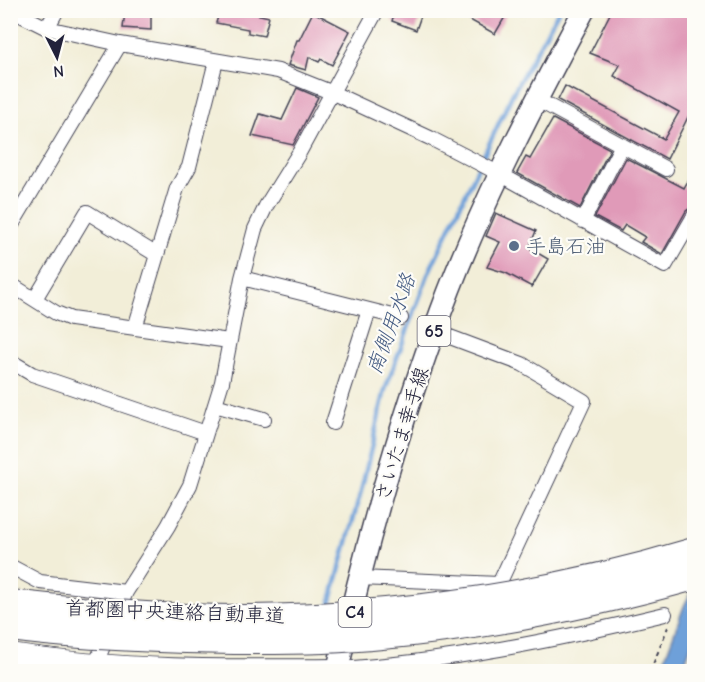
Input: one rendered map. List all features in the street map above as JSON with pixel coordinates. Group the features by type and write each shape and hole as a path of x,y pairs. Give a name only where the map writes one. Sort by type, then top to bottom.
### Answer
{"highway":[{"name":"首都圏中央連絡自動車道","path":"10,603 123,614 250,618 380,611 481,600 601,576 694,551"},
{"name":"首都圏中央連絡自動車道","path":"10,628 82,635 223,641 303,641 382,636 462,627 534,615 694,577"}],"main road":[{"name":"さいたま幸手線","path":"337,670 387,478 451,286 536,99 584,10"}],"street":[{"path":"11,10 47,28 120,44 278,71 333,93 430,138 500,174 665,266 694,216"},
{"path":"47,28 57,10"},
{"path":"93,668 126,592 168,526 190,485 222,382 242,278 255,229 377,11"},
{"path":"10,228 120,44"},
{"path":"135,327 177,188 189,167 216,61"},
{"path":"536,99 666,169"},
{"path":"583,220 622,145"},
{"path":"35,299 87,212 157,255"},
{"path":"242,278 401,318"},
{"path":"10,284 71,319 229,341"},
{"path":"333,423 369,310"},
{"path":"360,578 499,584 584,401 522,364 434,332"},
{"path":"10,362 32,374 206,433"},
{"path":"215,405 264,419"},
{"path":"10,566 40,582 126,592"},
{"path":"10,654 93,668 337,670 466,656 568,637 665,614"},
{"path":"10,645 59,662"}],"water":[{"path":"694,586 694,637 682,671 660,672 684,606"}],"building":[{"path":"220,10 252,10 251,13 269,17 264,36 248,33 248,29 216,23"},
{"path":"395,10 423,10 416,30 392,21"},
{"path":"452,10 509,10 495,34"},
{"path":"612,10 694,10 694,121 688,117 667,159 558,100 565,86 664,139 679,112 614,76 620,65 590,53"},
{"path":"125,12 151,15 151,30 123,28"},
{"path":"313,12 350,31 332,65 321,59 319,62 309,57 306,70 288,65 297,40"},
{"path":"297,88 318,97 293,145 252,136 260,114 282,120"},
{"path":"553,119 610,149 580,208 517,173 526,157 530,159"},
{"path":"626,158 684,188 694,170 694,205 686,211 662,254 641,242 645,237 625,225 621,231 595,217"},
{"name":"手島石油","path":"496,213 536,231 529,248 548,259 532,287 506,273 487,267 500,242 486,236"}],"waterway":[{"name":"南側用水路","path":"329,608 361,491 385,390 429,272 513,93 559,10"}],"place":[{"name":"手島石油","path":"514,246"}]}
